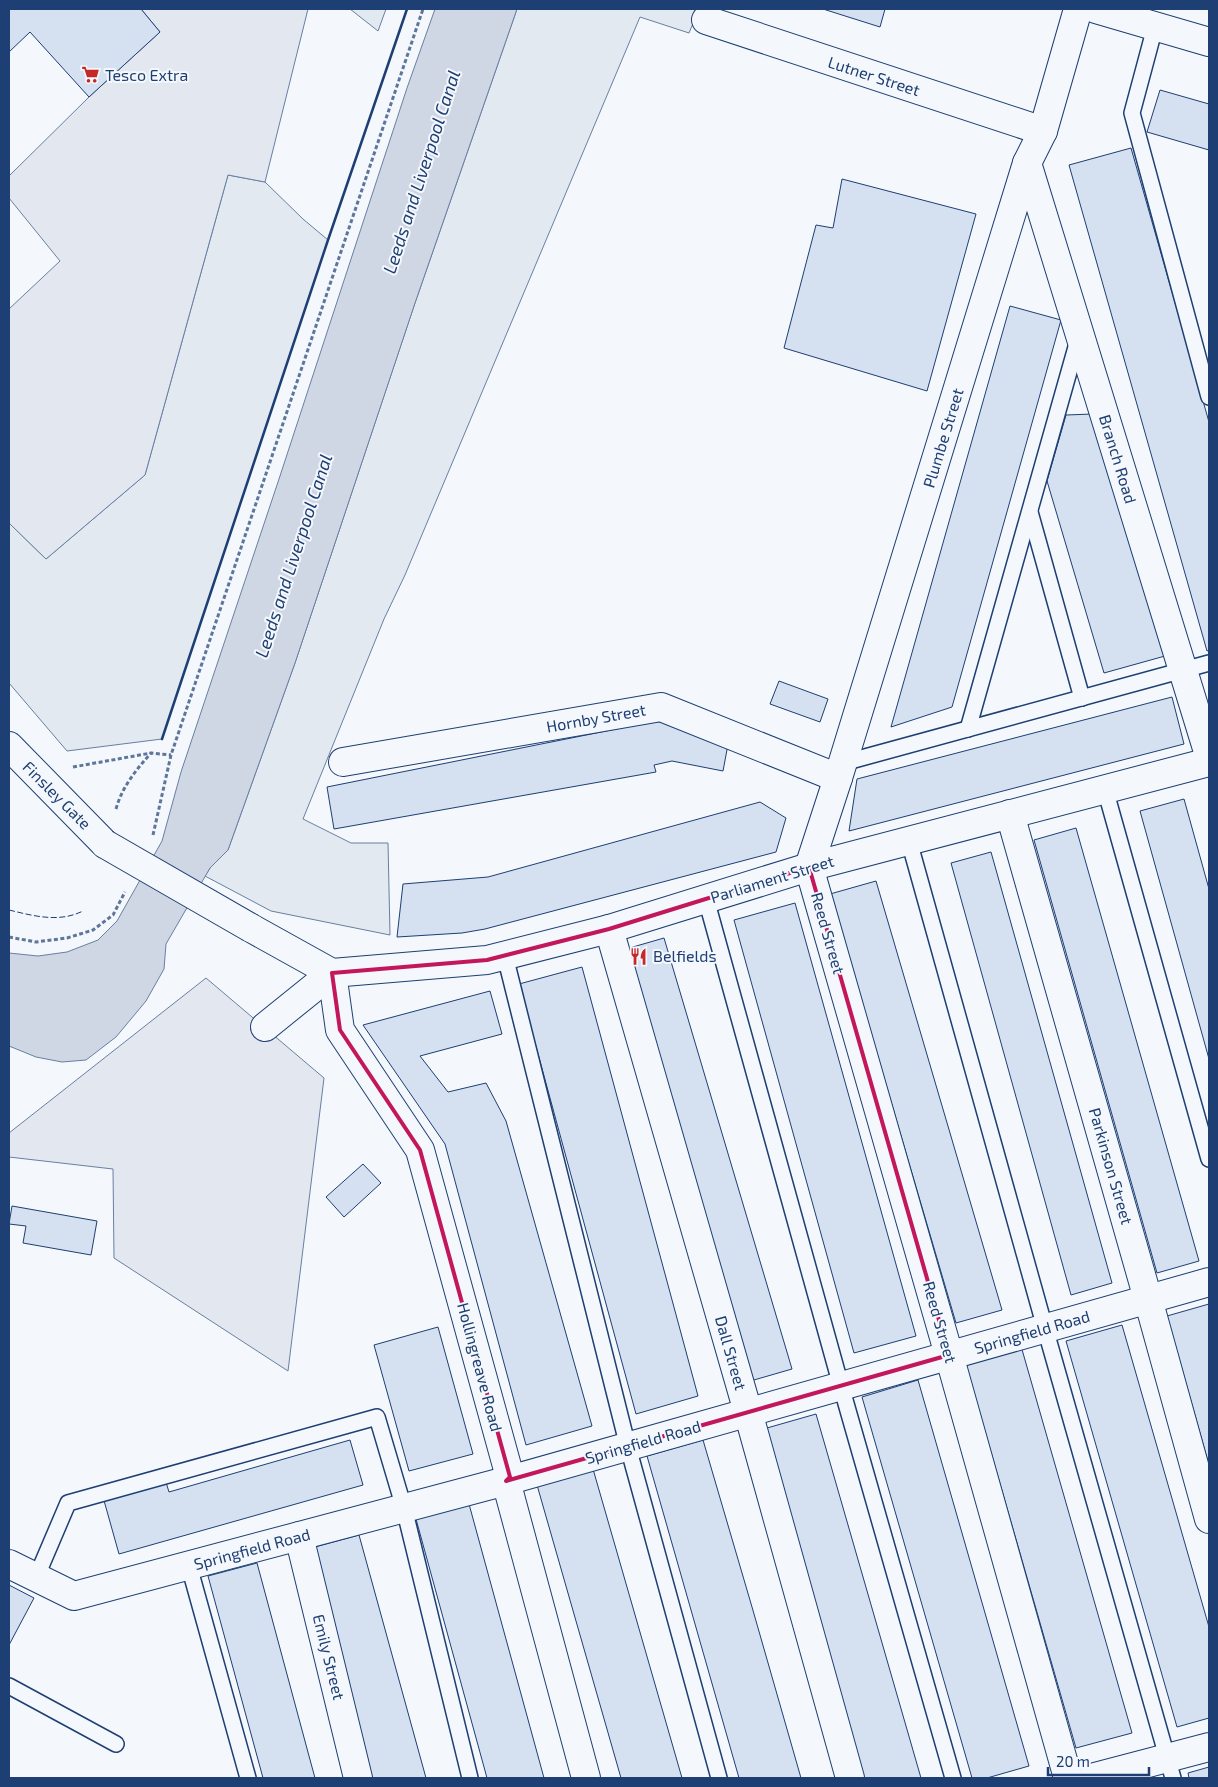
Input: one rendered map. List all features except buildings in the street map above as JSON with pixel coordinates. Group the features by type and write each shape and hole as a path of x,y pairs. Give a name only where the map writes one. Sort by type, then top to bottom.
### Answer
{"street":[{"name":"Plumbe Street","path":"809,867 841,770 1027,163 1043,131 1078,9"},
{"path":"1096,9 1209,42"},
{"name":"Lutner Street","path":"706,20 1043,131"},
{"name":"Branch Road","path":"1027,163 1209,755"},
{"name":"Hornby Street","path":"343,762 661,706 841,770"},
{"name":"Finsley Gate","path":"9,746 105,844 332,973"},
{"name":"Parliament Street","path":"332,973 487,960 505,956 609,929 809,867 1209,762"},
{"name":"Parkinson Street","path":"1010,814 1209,1519"},
{"name":"Reed Street","path":"809,867 1068,1778"},
{"name":"Dall Street","path":"609,929 748,1412 850,1778"},
{"path":"265,1027 332,973"},
{"name":"Hollingreave Road","path":"332,973 340,1030 420,1150 510,1477 506,1481 586,1778"},
{"name":"Springfield Road","path":"36,1578 74,1596 506,1481 1209,1282"},
{"name":"Emily Street","path":"299,1536 358,1778"},
{"path":"9,1564 36,1578"},
{"path":"1091,1778 1170,1768 1209,1747"}],"lane":[{"path":"1155,27 1132,113 1209,397"},
{"path":"968,728 1080,336"},
{"path":"1030,512 1082,698"},
{"path":"841,770 968,728 1209,663"},
{"path":"1105,789 1209,1159"},
{"path":"909,841 1170,1768"},
{"path":"706,899 841,1386 953,1778"},
{"path":"505,956 628,1447 719,1778"},
{"path":"36,1578 68,1503 377,1417 404,1508 470,1778"},
{"path":"188,1566 248,1778"},
{"path":"9,1686 116,1744"}],"path":[{"path":"152,839 171,755 423,9"},
{"path":"36,774 151,753 171,755"},
{"path":"105,844 120,795 138,767 151,753"},
{"path":"9,937 36,942 67,938 93,930 113,915 129,884"}],"highlighted area":[{"path":"809,867 949,1355 506,1481 510,1477 420,1150 340,1030 332,973 487,960 609,929"}],"shaded area":[{"path":"141,9 308,9 265,182 228,175 145,475 46,559 9,523 9,309 60,261 9,198 9,176 89,97 160,32"},
{"path":"350,9 386,9 378,31"},
{"path":"517,9 699,9 689,33 640,17 405,575 384,619 303,819 351,843 388,843 390,935 271,911 205,876 210,868 228,850 295,663 415,303"},
{"path":"228,175 265,182 328,240 162,739 67,751 9,683 9,523 46,559 145,475"},
{"path":"206,978 324,1078 288,1371 114,1258 113,1169 9,1157 9,1133"}],"water":[{"name":"Leeds and Liverpool Canal","path":"435,9 517,9 415,303 295,663 228,850 210,868 166,944 164,969 146,1001 116,1037 86,1060 62,1062 36,1057 9,1046 9,953 38,956 67,952 98,940 117,921 162,841 181,772 407,88"}],"fence":[{"path":"9,910 56,918 74,915 83,911"}],"wall":[{"path":"162,739 407,9"}],"place":[{"name":"Tesco Extra","path":"91,75"},
{"name":"Belfields","path":"639,956"}]}
